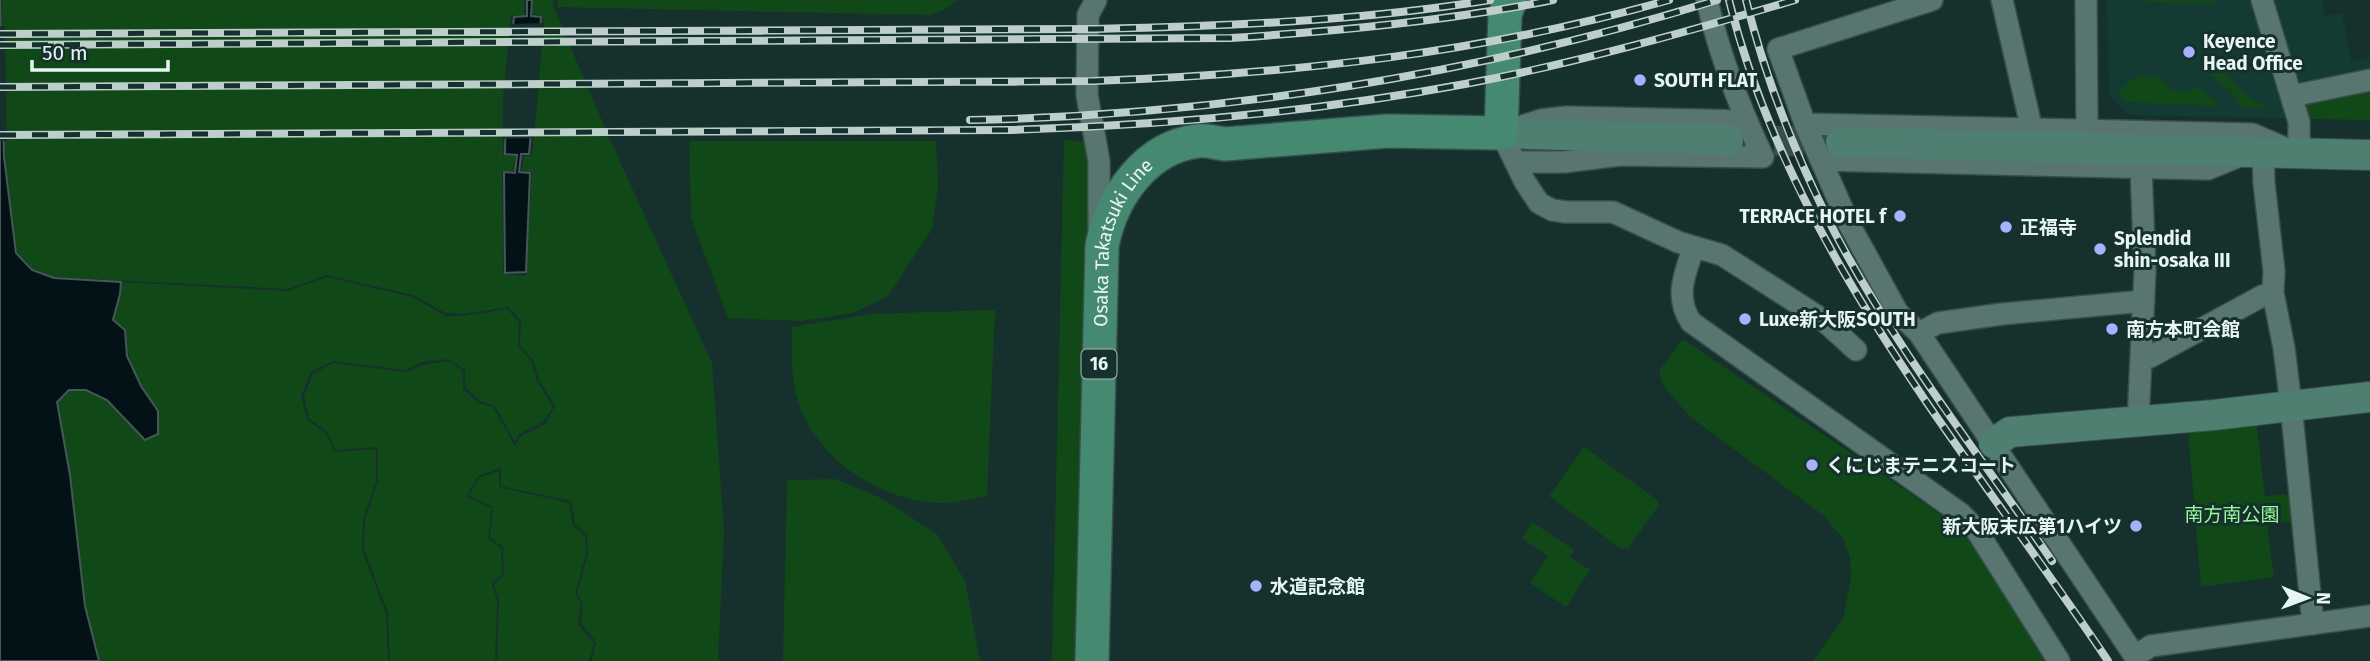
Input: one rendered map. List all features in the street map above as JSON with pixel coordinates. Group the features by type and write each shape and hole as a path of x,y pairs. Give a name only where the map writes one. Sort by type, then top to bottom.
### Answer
{"main road":[{"path":"1505,5 1508,147"},
{"name":"Osaka Takatsuki Line","path":"1092,661 1101,267 1106,227 1121,193 1143,167 1162,154 1182,144 1200,140 1225,144 1388,131 1508,147"},
{"name":"Osaka Takatsuki Line","path":"1107,661 1116,277 1123,232 1136,205 1172,168 1225,144"}],"street":[{"path":"1096,0 1088,15 1087,95 1099,161 1101,267"},
{"path":"1707,0 1737,130 1508,147 1525,183 1539,203 1552,210 1613,212 1678,242 1722,255 1822,319 1856,349"},
{"path":"1932,0 1778,49 1805,124 1831,151 1849,224 1898,313 1919,333 2136,659 2151,646 2370,616"},
{"path":"2001,0 2029,117 2028,130"},
{"path":"2086,0 2087,131"},
{"path":"2262,0 2263,11 2299,122 2299,154"},
{"path":"2292,96 2370,80"},
{"path":"1805,124 2252,134 2299,154"},
{"path":"1831,151 2370,155"},
{"path":"1831,151 2141,168 2208,169 2256,153"},
{"path":"2256,153 2264,183 2274,271 2273,293 2284,348 2291,405 2313,624"},
{"path":"2138,422 2145,270 2141,168"},
{"path":"1694,247 1681,282 1683,309 1691,322 1773,383 1960,513 1975,528 2059,661"},
{"path":"2141,358 2150,357 2262,296 2273,293"},
{"path":"1919,333 1938,323 1951,321 2015,312 2144,301"},
{"path":"1994,443 2010,432 2138,422 2370,397"}],"shaded area":[{"path":"0,0 4,157 16,253 32,270 54,278 121,282 113,320 125,330 127,356 141,386 158,411 158,434 145,440 107,400 86,390 69,390 57,402 70,475 85,606 99,661 0,661"},
{"path":"527,0 532,0 531,16 541,17 529,154 521,154 519,172 530,173 526,272 505,273 504,172 515,173 517,155 505,154 506,98 514,17 527,16"},
{"name":"Keyence Head Office","path":"2107,0 2256,0 2288,118 2129,115 2109,95"},
{"name":"Keyence Head Office","path":"2267,0 2323,0 2324,16 2342,13 2351,61 2370,58 2370,74 2294,88"}],"green space":[{"path":"2,0 524,0 524,15 511,16 503,98 503,155 515,156 514,171 502,171 503,274 526,276 532,172 522,170 524,156 532,156 543,15 532,14 533,0 553,0 553,6 611,142 712,363 724,530 718,661 592,661 596,642 581,623 583,603 577,593 588,554 587,534 575,524 571,501 501,486 501,468 478,476 466,497 491,508 488,539 501,548 502,574 492,584 497,601 495,661 390,661 388,613 364,549 365,520 378,481 378,447 335,450 327,431 309,419 304,396 313,374 333,363 407,372 422,365 449,361 463,371 463,389 478,403 493,407 515,446 521,436 545,424 555,406 539,380 534,362 520,344 521,321 508,307 463,314 446,313 413,295 326,275 288,289 54,277 32,269 17,252 4,157"},
{"path":"558,0 958,0 944,10 930,15 558,7"},
{"path":"2144,0 2214,0 2214,3 2146,2"},
{"path":"2203,56 2216,56 2239,89 2255,101 2274,108 2241,107 2232,93 2209,71"},
{"path":"2135,77 2158,77 2174,91 2200,88 2220,106 2128,102 2117,92"},
{"name":"Keyence Head Office","path":"2370,86 2370,120 2310,119 2304,114 2301,104"},
{"path":"1064,140 1091,142 1082,661 1052,661"},
{"path":"689,141 936,141 938,187 932,229 888,296 853,313 802,321 728,318 691,217"},
{"path":"327,277 412,297 446,316 507,309 519,322 518,345 532,363 537,381 553,407 543,422 519,434 515,442 495,406 480,401 465,387 465,370 449,359 421,362 407,370 333,361 311,372 301,396 307,420 326,433 334,452 376,449 376,481 363,519 362,550 386,614 388,661 99,661 85,606 70,475 57,402 69,390 86,390 107,400 145,439 158,411 132,364 125,330 113,320 121,282 288,291"},
{"path":"995,310 987,496 944,503 900,496 858,476 823,446 800,407 795,388 792,327 870,314"},
{"name":"くにじまテニスコート","path":"1683,339 1974,537 2053,661 1813,661 1843,619 1851,577 1850,558 1844,540 1823,515 1689,416 1663,385 1659,371"},
{"name":"南方南公園","path":"2256,421 2265,496 2294,494 2296,521 2267,525 2274,577 2201,587 2188,429"},
{"path":"1584,447 1656,499 1659,505 1628,548 1620,548 1549,496"},
{"path":"499,471 499,487 569,503 573,526 585,535 586,554 575,593 581,604 578,624 594,643 589,661 497,661 499,601 494,585 504,575 503,547 490,538 493,507 469,496 479,478"},
{"path":"835,479 881,498 937,534 965,581 980,661 783,661 787,480"},
{"path":"1532,522 1574,550 1570,557 1590,570 1566,607 1530,583 1548,556 1522,538"}],"pier":[{"path":"544,23 534,138 502,139 510,24"},
{"path":"0,26 5,26 7,141 0,141"}],"tunnel":[{"path":"1729,140 1840,142"}],"railway":[{"path":"0,34 1095,29 1293,21 1392,13 1490,0"},
{"path":"0,45 1231,38 1392,24 1553,0"},
{"path":"0,87 1093,81 1166,78 1311,67 1456,48 1598,19 1669,0"},
{"path":"970,120 1159,110 1348,86 1534,50 1717,0"},
{"path":"1729,0 1757,92 1795,180 1839,264 1942,425 2108,661"},
{"path":"1746,0 1784,119 1835,233 1911,360 2052,561"},
{"path":"0,135 1005,130 1178,121 1294,110 1408,94 1507,76 1590,57 1795,0"}],"place":[{"name":"Keyence Head Office","path":"2189,52"},
{"name":"SOUTH FLAT","path":"1640,80"},
{"name":"TERRACE HOTEL f","path":"1900,216"},
{"name":"正福寺","path":"2006,227"},
{"name":"Splendid shin-osaka III","path":"2100,249"},
{"name":"Luxe新大阪SOUTH","path":"1745,319"},
{"name":"南方本町会館","path":"2112,329"},
{"name":"くにじまテニスコート","path":"1812,465"},
{"name":"新大阪末広第1ハイツ","path":"2136,526"},
{"name":"水道記念館","path":"1256,586"}]}
